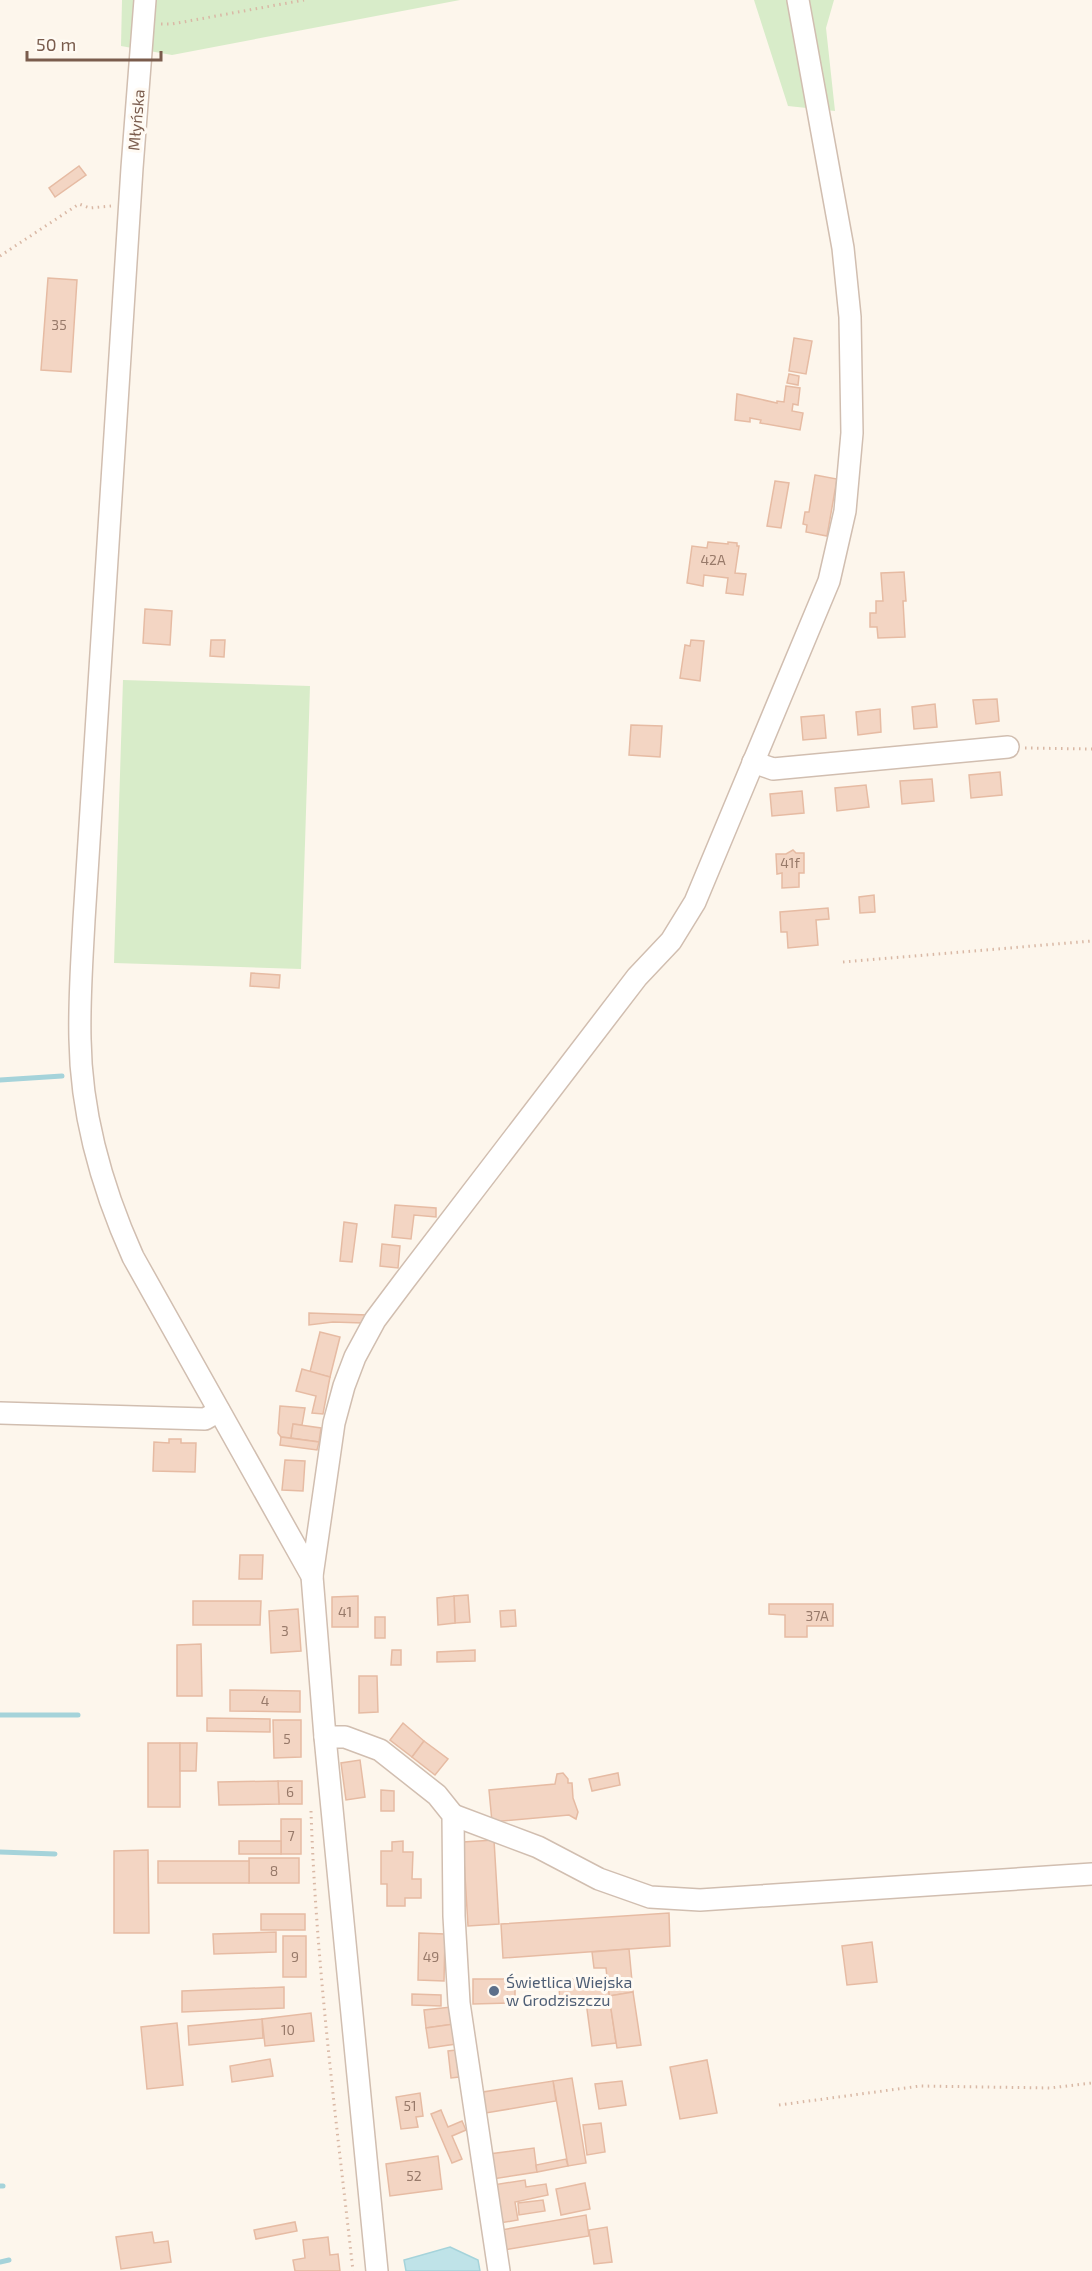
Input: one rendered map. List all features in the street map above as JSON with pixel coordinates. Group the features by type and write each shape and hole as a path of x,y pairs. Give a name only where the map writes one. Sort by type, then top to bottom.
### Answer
{"street":[{"name":"Młyńska","path":"145,0 132,168 84,920 80,1039 82,1074 96,1156 120,1228 148,1285 312,1576"},
{"path":"377,2271 325,1737 312,1576 334,1423 355,1357 375,1320 637,977 671,941 695,902 829,581 845,511 852,433 850,317 843,248 798,0"},
{"path":"753,762 773,769 1008,747"},
{"path":"0,1413 205,1419 219,1411"},
{"path":"325,1737 345,1737 380,1750 438,1795 453,1815 538,1847 599,1879 650,1897 700,1900 1092,1874"},
{"path":"453,1815 454,1916 459,2003 499,2271"}],"path":[{"path":"143,24 172,24 304,0"},
{"path":"0,256 79,204 90,208 118,203"},
{"path":"1008,747 1092,749"},
{"path":"843,962 1092,941"},
{"path":"311,1809 314,1900 321,1985 353,2271"},
{"path":"779,2105 920,2086 1050,2088 1092,2083"}],"green space":[{"path":"122,0 460,0 172,55 121,46"},
{"path":"754,0 834,0 826,28 835,111 788,106"},
{"path":"123,680 310,686 301,969 114,963"}],"water":[{"path":"450,2247 478,2260 480,2271 406,2271 404,2260"}],"building":[{"path":"79,166 86,175 55,197 49,188"},
{"path":"48,278 77,280 71,372 41,370"},
{"path":"794,338 812,341 806,374 789,371"},
{"path":"789,374 799,376 798,385 787,383"},
{"path":"786,386 800,388 798,405 793,404 792,411 803,413 800,430 760,423 761,420 750,418 750,422 735,420 737,394 777,403 777,401 784,402"},
{"path":"815,475 837,479 827,536 806,532 807,525 803,524 805,512 809,512"},
{"path":"775,481 789,483 781,528 767,526"},
{"path":"708,542 737,543 739,546 735,573 746,574 743,595 726,593 728,578 704,575 703,586 687,583 692,546 707,548"},
{"path":"904,572 905,637 878,638 877,627 870,627 870,613 876,613 876,601 883,601 881,573"},
{"path":"145,609 172,611 170,645 143,643"},
{"path":"211,640 225,640 224,657 210,656"},
{"path":"691,640 704,641 700,681 680,678 685,645 690,646"},
{"path":"997,699 999,721 976,724 973,700"},
{"path":"935,704 937,727 914,729 912,707"},
{"path":"880,709 881,732 858,735 856,712"},
{"path":"824,715 826,738 803,740 801,717"},
{"path":"631,725 662,726 660,757 629,755"},
{"path":"1000,772 1002,795 971,798 969,775"},
{"path":"932,779 934,801 902,804 900,781"},
{"path":"866,785 869,807 837,811 835,788"},
{"path":"802,791 804,813 772,816 770,794"},
{"path":"793,850 796,853 804,853 804,873 799,873 799,887 782,888 782,873 777,874 776,854 786,854"},
{"path":"874,895 875,912 860,913 859,897"},
{"path":"828,908 829,919 816,920 818,945 788,948 787,932 781,932 780,912"},
{"path":"251,973 280,975 279,988 250,986"},
{"path":"395,1205 436,1208 436,1217 414,1215 411,1239 392,1237"},
{"path":"344,1222 357,1224 352,1262 340,1261"},
{"path":"382,1244 400,1246 398,1268 380,1266"},
{"path":"309,1313 367,1315 363,1323 333,1322 309,1325"},
{"path":"320,1332 340,1337 330,1377 310,1372"},
{"path":"302,1369 330,1377 323,1414 312,1413 316,1396 296,1391"},
{"path":"280,1406 305,1408 302,1425 293,1424 291,1438 281,1437 278,1433"},
{"path":"293,1424 321,1428 319,1442 291,1438"},
{"path":"281,1437 319,1442 317,1450 280,1445"},
{"path":"169,1439 181,1439 181,1443 196,1443 195,1472 153,1471 154,1442 169,1443"},
{"path":"285,1460 305,1461 303,1491 282,1490"},
{"path":"240,1555 263,1555 262,1579 239,1579"},
{"path":"468,1595 470,1622 455,1623 454,1596"},
{"path":"358,1596 358,1627 332,1627 332,1597"},
{"path":"454,1596 455,1623 438,1625 437,1598"},
{"path":"193,1601 261,1601 260,1625 193,1625"},
{"path":"769,1604 833,1604 833,1626 807,1626 807,1637 785,1637 785,1615 769,1614"},
{"path":"298,1609 301,1651 271,1653 269,1611"},
{"path":"515,1610 516,1626 501,1627 500,1611"},
{"path":"375,1617 385,1617 385,1638 375,1638"},
{"path":"201,1644 202,1696 177,1696 177,1645"},
{"path":"392,1650 401,1650 401,1665 391,1665"},
{"path":"475,1650 475,1661 437,1662 437,1652"},
{"path":"359,1676 377,1676 378,1712 359,1713"},
{"path":"230,1690 300,1691 300,1712 230,1711"},
{"path":"207,1718 270,1719 270,1732 207,1731"},
{"path":"273,1720 301,1720 301,1757 274,1758"},
{"path":"403,1723 424,1741 412,1757 390,1740"},
{"path":"424,1741 448,1759 435,1775 412,1757"},
{"path":"148,1743 180,1743 180,1807 148,1807"},
{"path":"180,1743 197,1743 196,1771 180,1771"},
{"path":"360,1760 365,1797 346,1800 341,1763"},
{"path":"563,1773 568,1783 572,1783 573,1798 578,1812 576,1819 569,1815 492,1822 489,1790 555,1784 557,1774"},
{"path":"618,1773 620,1785 592,1791 589,1779"},
{"path":"278,1781 302,1781 302,1804 279,1804"},
{"path":"278,1781 279,1804 219,1805 218,1782"},
{"path":"381,1790 394,1791 394,1811 381,1811"},
{"path":"281,1819 301,1819 301,1854 281,1854"},
{"path":"494,1840 499,1924 468,1926 463,1842"},
{"path":"239,1841 281,1841 281,1854 239,1854"},
{"path":"403,1841 403,1852 413,1852 412,1879 421,1879 421,1898 405,1898 405,1906 387,1906 387,1884 381,1884 381,1851 392,1851 392,1842"},
{"path":"148,1850 149,1933 114,1933 114,1851"},
{"path":"249,1858 299,1858 299,1883 249,1883"},
{"path":"158,1861 249,1861 249,1883 158,1883"},
{"path":"669,1913 670,1946 503,1958 501,1924"},
{"path":"261,1914 305,1914 305,1930 261,1930"},
{"path":"276,1932 276,1952 214,1954 213,1934"},
{"path":"419,1933 445,1934 444,1981 418,1980"},
{"path":"283,1936 306,1936 306,1977 283,1977"},
{"path":"872,1942 877,1982 847,1985 842,1946"},
{"path":"629,1949 633,1992 609,1996 606,1968 594,1968 592,1952"},
{"name":"Świetlica Wiejska w Grodziszczu","path":"473,1979 515,1979 515,2003 473,2004"},
{"path":"560,1979 607,1980 616,2043 592,2046 586,2002 559,2000"},
{"path":"284,1987 284,2008 182,2012 182,1991"},
{"path":"633,1992 641,2045 617,2048 609,1996"},
{"path":"412,1994 441,1995 441,2006 412,2005"},
{"path":"451,2007 454,2024 426,2028 424,2010"},
{"path":"311,2013 314,2041 265,2046 262,2019"},
{"path":"262,2019 263,2038 189,2045 188,2026"},
{"path":"177,2023 183,2085 147,2089 141,2027"},
{"path":"454,2024 456,2044 429,2048 426,2028"},
{"path":"456,2050 459,2077 451,2078 448,2051"},
{"path":"270,2059 273,2076 232,2082 230,2066"},
{"path":"707,2060 717,2113 680,2119 670,2067"},
{"path":"572,2078 586,2163 568,2166 553,2081"},
{"path":"553,2081 556,2101 486,2113 483,2092"},
{"path":"622,2081 626,2105 599,2109 595,2084"},
{"path":"420,2093 423,2116 416,2117 418,2127 401,2129 396,2097"},
{"path":"441,2110 448,2127 462,2121 466,2130 452,2136 462,2159 452,2163 431,2114"},
{"path":"601,2123 605,2152 587,2155 583,2125"},
{"path":"534,2148 537,2172 493,2179 489,2154"},
{"path":"438,2156 442,2189 390,2196 386,2164"},
{"path":"566,2159 568,2166 537,2172 536,2165"},
{"path":"525,2180 526,2187 546,2184 548,2195 515,2202 518,2220 500,2223 493,2185"},
{"path":"585,2183 590,2209 561,2215 556,2189"},
{"path":"543,2200 545,2211 519,2215 518,2203"},
{"path":"586,2215 589,2236 504,2250 501,2230"},
{"path":"295,2222 297,2231 256,2239 254,2230"},
{"path":"607,2227 612,2262 594,2264 589,2230"},
{"path":"152,2232 154,2243 168,2241 171,2262 121,2269 116,2237"},
{"path":"328,2237 330,2255 338,2254 340,2271 295,2271 293,2260 305,2258 303,2240"}],"waterway":[{"path":"0,1080 62,1076"},
{"path":"0,1715 78,1715"},
{"path":"0,1852 55,1854"},
{"path":"0,2262 9,2260"}],"place":[{"name":"Świetlica Wiejska w Grodziszczu","path":"494,1991"}]}
